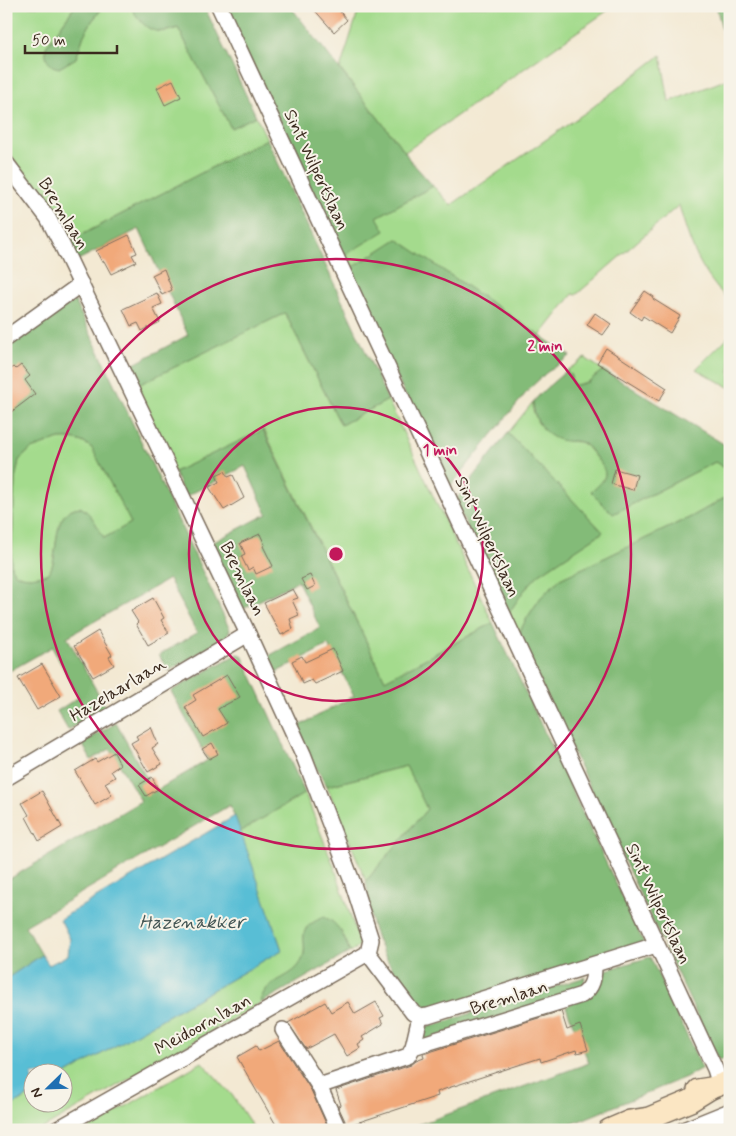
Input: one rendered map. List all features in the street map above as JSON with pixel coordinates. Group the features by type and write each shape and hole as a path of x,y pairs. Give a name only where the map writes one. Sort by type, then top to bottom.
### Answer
{"main road":[{"path":"609,1130 630,1121 649,1118 690,1101 720,1085"}],"street":[{"name":"Sint Wilpertslaan","path":"219,6 715,1069 720,1085"},
{"name":"Bremlaan","path":"6,163 48,218 248,634 302,754 352,881 371,940 368,953"},
{"path":"6,338 81,284"},
{"name":"Hazelaarlaan","path":"6,778 248,634"},
{"name":"Bremlaan","path":"420,1017 656,945"},
{"path":"368,953 413,1013 420,1017 413,1047"},
{"name":"Meidoornlaan","path":"56,1130 368,953"},
{"name":"Bremlaan","path":"319,1086 408,1056 413,1047 582,995 590,990 594,979 594,965"},
{"path":"283,1030 319,1086 336,1124"},
{"path":"683,1130 730,1110"}],"green space":[{"path":"6,6 75,6 46,47 59,68 76,58 84,35 104,6 130,6 144,24 155,31 162,32 178,28 231,128 256,116 267,139 66,243 50,211 6,148"},
{"path":"75,6 104,6 84,35 76,58 59,68 55,67 48,61 46,47"},
{"path":"130,6 204,6 256,116 231,128 178,28 169,31 150,29 144,25"},
{"path":"222,6 290,6 409,159 433,186 377,217 385,231 341,257"},
{"path":"360,6 614,6 405,152 340,69"},
{"path":"716,6 730,6 730,60"},
{"path":"661,55 669,102 730,78 730,301 711,280 697,257 679,205 576,295 573,294 540,336 397,239 347,271 341,257 384,231 377,217 433,186 451,205 589,110"},
{"path":"267,139 388,400 341,425 285,313 134,387 125,369 188,335 139,229 74,262 66,243"},
{"path":"397,239 570,356 546,373 530,388 449,488 347,271"},
{"path":"75,301 230,630 226,637 168,671 159,655 197,633 169,579 67,637 106,708 68,730 57,711 79,697 52,647 6,673 6,348 55,312","holes":["59,439 80,441 92,448 131,523 104,538 88,513 80,507 70,510 60,524 53,565 49,573 33,577 22,576 11,567 15,480 19,460 31,449"]},
{"path":"285,313 341,425 388,400 493,623 385,680 264,430 174,472 134,387"},
{"path":"730,335 730,388 696,369"},
{"path":"585,358 603,370 588,382 573,384 570,374 566,371"},
{"path":"603,370 730,448 730,471 715,462 613,514 591,492 605,475 599,461 588,447 582,443 558,439 546,432 538,422 533,402 566,371 570,374 573,384 576,385 588,382"},
{"path":"533,402 533,410 538,423 567,441 580,442 586,446 606,470 600,485 623,509 715,462 730,471 730,495 691,517 560,579 541,597 518,635 508,614 523,592 538,575 603,532 508,433"},
{"path":"263,430 385,680 493,623 644,943 425,1015 396,974 378,942 371,919 366,881 427,809 406,766 327,786 295,728 354,696 328,645 271,675 263,659 320,628 298,581 239,611 208,545 267,514 245,466 185,497 174,472"},
{"path":"508,433 603,532 538,575 523,592 508,614 455,501"},
{"path":"59,439 76,440 92,448 131,523 104,538 88,513 80,507 71,510 64,516 60,524 49,573 33,577 22,576 11,567 15,480 19,460 31,449"},
{"path":"730,495 730,1057 718,1060 518,635 541,597 560,579 691,517"},
{"path":"237,654 242,655 305,793 240,832 230,805 25,926 42,955 6,979 6,881 141,801 110,749 91,760 82,743 116,723 154,792 208,760 171,691"},
{"path":"406,766 427,809 366,881 327,786"},
{"path":"305,793 335,869 360,944 350,952 341,931 306,928 304,952 299,966 271,985 262,996 261,1003 72,1112 72,1071 282,950 240,832"},
{"path":"324,917 338,927 350,952 261,1003 262,996 271,985 289,974 299,965 303,958 304,933 313,923"},
{"path":"650,957 702,1068 686,1077 557,1130 404,1130 589,1063 566,1007 599,984 603,971"},
{"path":"585,977 583,990 422,1041 425,1028"},
{"path":"202,1062 232,1095 255,1130 86,1130"},
{"path":"22,1100 22,1114 68,1114 40,1130 6,1130 6,1109"}],"water":[{"name":"Hazenakker","path":"235,816 282,950 72,1071 72,1064 22,1064 22,1100 6,1109 6,979 42,955 49,965 68,955 70,939 60,919"}],"building":[{"path":"311,6 335,6 347,20 334,32"},
{"path":"173,80 181,97 165,105 157,88"},
{"path":"129,235 137,253 132,255 136,262 111,274 96,251"},
{"path":"164,269 172,290 162,295 152,275"},
{"path":"645,291 654,297 653,299 680,316 670,333 643,316 641,320 630,312"},
{"path":"157,293 162,304 153,308 160,322 142,331 138,323 131,326 123,309"},
{"path":"595,313 611,324 603,335 587,325"},
{"path":"606,348 667,388 659,401 597,363"},
{"path":"21,365 30,376 25,380 35,394 6,416 6,372 14,367 16,369"},
{"path":"615,469 637,475 633,490 611,484"},
{"path":"225,471 228,477 233,475 244,498 224,510 209,487 219,482 216,475"},
{"path":"260,534 265,545 263,546 273,566 256,574 253,567 248,570 241,556 245,554 240,543"},
{"path":"310,575 315,586 307,590 301,579"},
{"path":"293,589 298,598 292,600 299,615 290,619 293,629 281,635 264,603"},
{"path":"153,598 164,618 161,620 169,633 148,645 131,611"},
{"path":"98,631 112,655 109,657 114,665 93,677 74,646"},
{"path":"333,649 343,671 315,684 312,680 303,684 292,661 302,656 305,662"},
{"path":"42,664 61,696 37,710 18,678"},
{"path":"227,675 240,697 218,709 227,723 203,737 185,707 196,700 193,695"},
{"path":"151,727 158,744 152,748 162,764 148,772 131,743 138,739 136,736"},
{"path":"212,743 218,754 209,759 202,749"},
{"path":"114,752 120,765 111,771 115,777 105,783 112,795 95,805 75,771 95,759 97,762"},
{"path":"152,777 158,789 146,796 139,785"},
{"path":"42,791 62,827 39,841 26,817 29,815 22,803"},
{"path":"325,1002 331,1012 348,1002 355,1014 376,1002 384,1016 380,1018 383,1024 362,1037 364,1040 358,1044 360,1048 347,1056 334,1034 306,1049 288,1023"},
{"path":"561,1011 567,1030 580,1025 588,1050 577,1053 576,1050 541,1062 540,1058 445,1089 437,1092 438,1096 344,1127 345,1121 338,1106 341,1105 336,1090 411,1065 424,1058 423,1054"},
{"path":"279,1041 311,1090 329,1130 279,1130 237,1057 256,1046 259,1051"}]}
